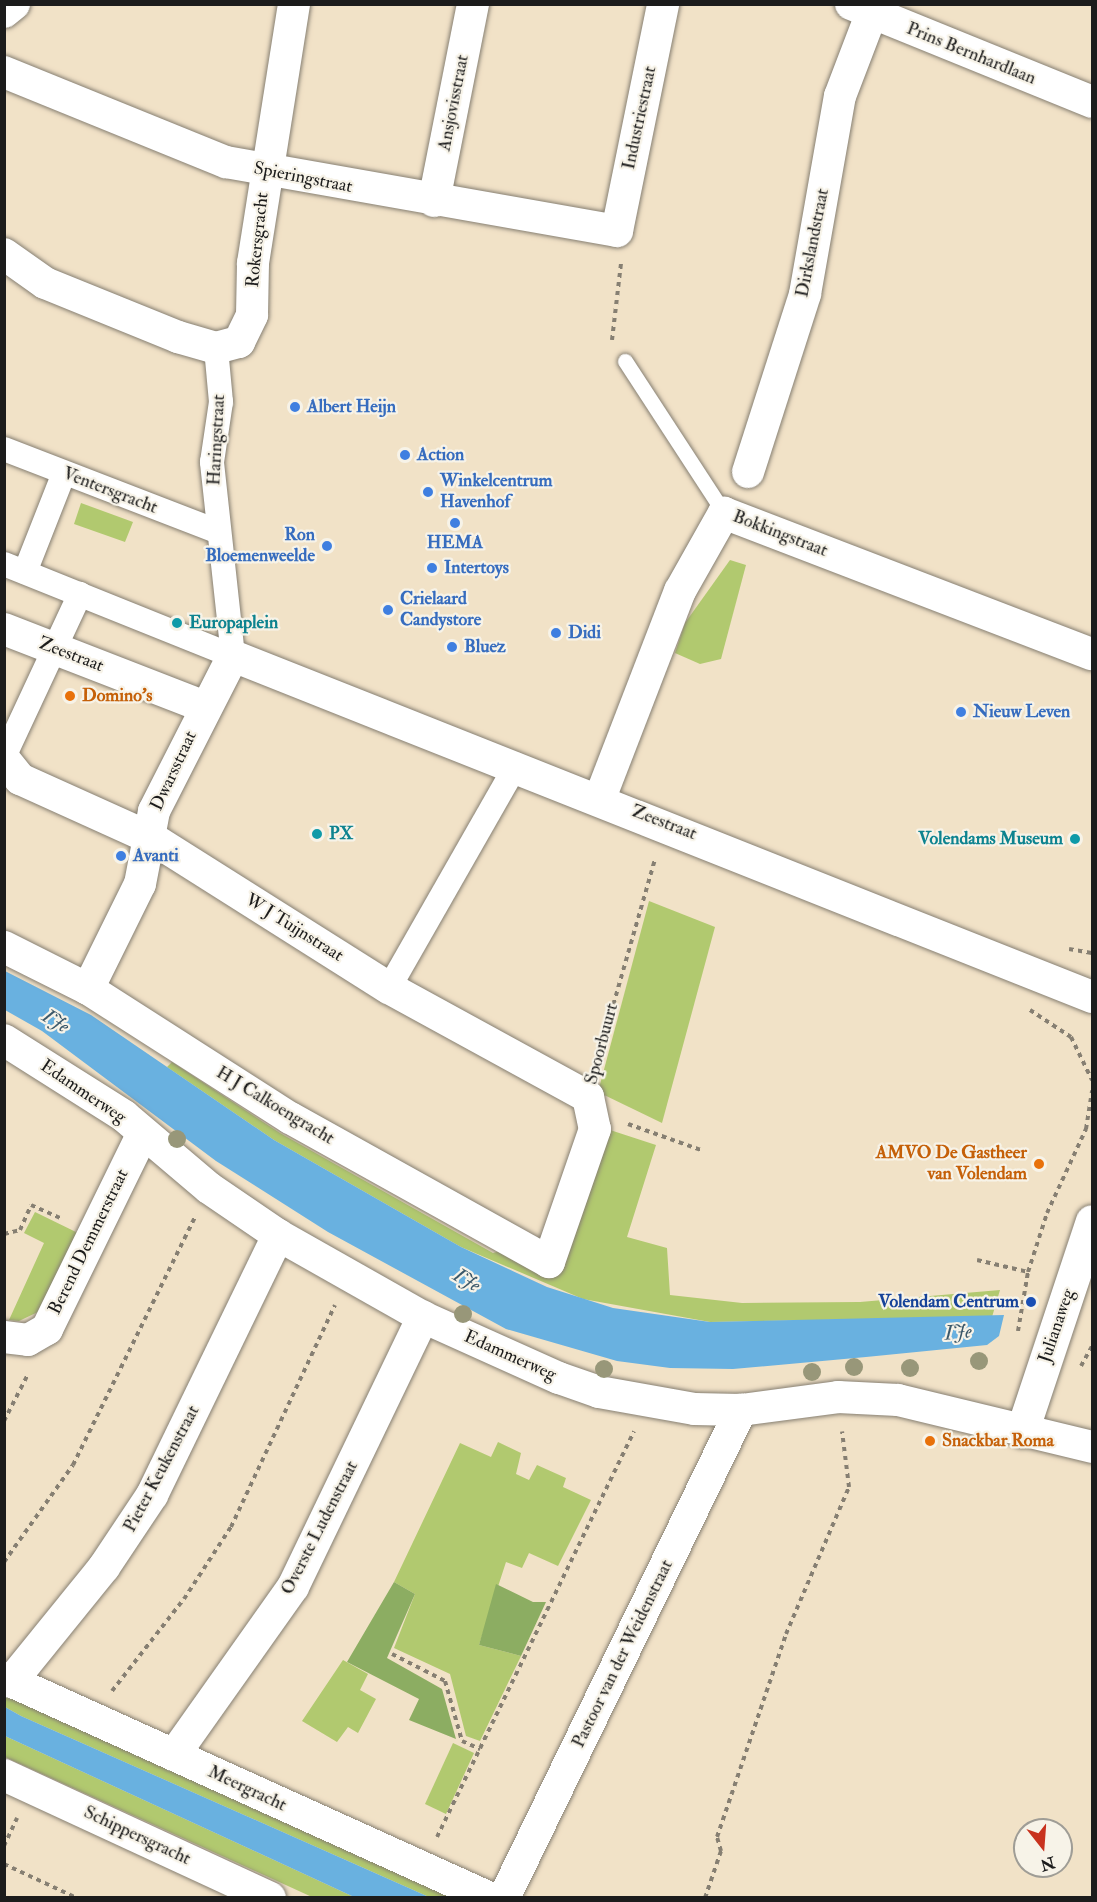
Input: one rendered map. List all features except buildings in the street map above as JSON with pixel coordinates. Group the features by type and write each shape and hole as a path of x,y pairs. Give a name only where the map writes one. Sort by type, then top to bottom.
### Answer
{"street":[{"path":"4,12 14,4"},
{"name":"Rokersgracht","path":"216,348 239,342 249,330 266,172 294,4"},
{"name":"Ansjovisstraat","path":"434,201 473,4"},
{"name":"Industriestraat","path":"617,231 663,4"},
{"name":"Prins Bernhardlaan","path":"861,8 1092,102"},
{"name":"Dirkslandstraat","path":"748,472 805,294 840,96 861,8"},
{"name":"Spieringstraat","path":"4,72 226,162 266,172 617,231"},
{"path":"4,254 45,283 216,348"},
{"name":"Haringstraat","path":"216,348 221,402 212,462 216,531 233,656"},
{"name":"Ventersgracht","path":"4,449 216,531"},
{"path":"64,473 15,568 233,656"},
{"name":"Bokkingstraat","path":"600,798 680,591 724,513 1092,654"},
{"path":"4,758 80,594"},
{"name":"Zeestraat","path":"4,629 205,707"},
{"name":"Zeestraat","path":"233,656 667,824 1092,997"},
{"name":"Dwarsstraat","path":"88,989 140,884 153,839 154,811 233,656"},
{"name":"W J Tuijnstraat","path":"4,758 20,779 153,839 389,988 592,1104"},
{"path":"389,988 516,765"},
{"name":"H J Calkoengracht","path":"4,947 88,989 290,1118 549,1262"},
{"name":"Edammerweg","path":"4,1040 124,1116 142,1135 209,1188 278,1235 423,1317 559,1378 647,1403 741,1410 870,1397 962,1412 1022,1431 1092,1447"},
{"name":"Spoorbuurt","path":"549,1262 595,1130 592,1104"},
{"name":"Berend Demmerstraat","path":"16,1339 47,1329 142,1135"},
{"name":"Julianaweg","path":"1022,1431 1092,1221"},
{"name":"Pieter Keukenstraat","path":"8,1680 104,1567 152,1496 278,1235"},
{"name":"Overste Ludenstraat","path":"174,1755 293,1587 423,1317"},
{"name":"Pastoor van der Weidenstraat","path":"504,1898 741,1410"},
{"name":"Meergracht","path":"8,1680 421,1869 490,1898"},
{"name":"Schippersgracht","path":"4,1775 270,1898"}],"lane":[{"path":"625,361 724,513"}],"path":[{"path":"617,231 624,246 609,335 625,361"},
{"name":"Spoorbuurt","path":"592,1104 639,900 667,824"},
{"path":"1025,1002 1071,1037 1092,1080"},
{"path":"1092,1090 1092,1100"},
{"path":"592,1104 701,1150"},
{"path":"4,1562 73,1464 209,1188"},
{"path":"4,1234 20,1230 31,1205 94,1232"},
{"path":"977,1260 1028,1272"},
{"path":"92,1718 184,1599 231,1527 349,1275"},
{"path":"4,1421 33,1364 16,1339"},
{"path":"421,1869 647,1403"},
{"path":"705,1898 721,1851 717,1838 786,1634 849,1488 842,1433"},
{"path":"392,1654 445,1681 462,1741 480,1749"},
{"path":"4,1864 76,1898"}],"green space":[{"path":"81,503 133,522 125,542 74,524"},
{"path":"730,560 746,565 721,659 700,664 675,653 685,623"},
{"path":"649,901 715,927 662,1123 598,1092"},
{"path":"172,1062 280,1133 493,1253 503,1250 551,1276 607,1129 656,1145 627,1237 667,1248 670,1295 742,1303 860,1302 1000,1290 992,1317 710,1322 583,1299 461,1247 274,1140 167,1067"},
{"path":"35,1212 78,1233 40,1311 19,1321 9,1320 44,1243 24,1233"},
{"path":"498,1442 521,1453 516,1474 529,1480 537,1465 566,1478 563,1487 591,1500 558,1566 529,1553 522,1568 506,1562 479,1645 521,1656 480,1741 466,1736 450,1674 394,1648 415,1594 394,1582 460,1443 491,1457"},
{"path":"394,1582 415,1594 387,1658 442,1689 456,1739 409,1720 419,1699 347,1662"},
{"path":"496,1584 533,1602 546,1602 521,1656 479,1645"},
{"path":"343,1660 368,1674 360,1690 376,1699 358,1733 348,1727 337,1742 302,1721"},
{"path":"4,1694 457,1897 429,1897 21,1716 5,1707"},
{"path":"5,1736 354,1897 312,1897 5,1757"},
{"path":"453,1743 474,1753 446,1814 425,1804"}],"water":[{"name":"IJe","path":"5,971 91,1015 274,1140 461,1247 547,1287 613,1308 710,1322 1004,1315 999,1336 987,1345 733,1369 670,1368 617,1361 506,1329 328,1232 216,1161 42,1031 5,1010"},
{"path":"5,1707 429,1897 354,1897 5,1736"}],"place":[{"name":"Albert Heijn","path":"295,407"},
{"name":"Action","path":"405,455"},
{"name":"Winkelcentrum Havenhof","path":"428,492"},
{"name":"HEMA","path":"455,523"},
{"name":"Ron Bloemenweelde","path":"327,546"},
{"name":"Intertoys","path":"432,568"},
{"name":"Crielaard Candystore","path":"388,610"},
{"name":"Europaplein","path":"177,623"},
{"name":"Didi","path":"556,633"},
{"name":"Bluez","path":"452,647"},
{"name":"Domino's","path":"70,696"},
{"name":"Nieuw Leven","path":"961,712"},
{"name":"PX","path":"317,834"},
{"name":"Volendams Museum","path":"1075,839"},
{"name":"Avanti","path":"121,856"},
{"name":"AMVO De Gastheer van Volendam","path":"1039,1164"},
{"name":"Volendam Centrum","path":"1031,1302"},
{"name":"Snackbar Roma","path":"930,1441"}]}
